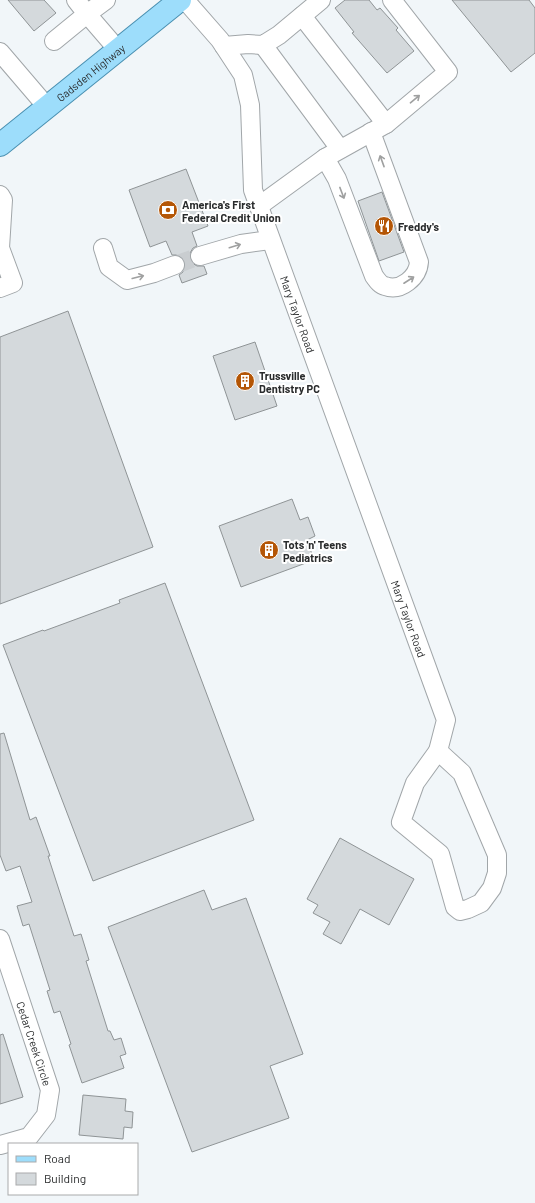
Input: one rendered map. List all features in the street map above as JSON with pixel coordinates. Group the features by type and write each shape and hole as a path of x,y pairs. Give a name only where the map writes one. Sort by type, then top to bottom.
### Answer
{"main road":[{"name":"Gadsden Highway","path":"0,145 180,0"}],"street":[{"path":"76,0 118,50"},
{"path":"54,41 106,0"},
{"name":"Mary Taylor Road","path":"185,0 224,46 243,75 250,105 253,190 446,720 438,751"},
{"path":"224,46 248,44 263,45 279,35 321,0"},
{"path":"259,206 333,153 378,128 448,72 392,0"},
{"path":"263,45 333,153 337,179 374,276 378,282 390,288 409,281 415,276 419,269 419,262 378,128 302,16"},
{"path":"0,52 47,107"},
{"path":"0,195 3,200 0,248 13,283 0,288"},
{"path":"200,256 241,244 270,240"},
{"path":"103,248 109,267 127,280 154,273 175,265"},
{"path":"438,751 462,774 497,855 497,873 492,888 481,903 460,911 455,907 440,854 401,822 415,783 438,751"},
{"name":"Cedar Creek Circle","path":"0,939 50,1090 46,1116 30,1137 0,1145"}],"building":[{"path":"8,0 44,0 56,13 34,31"},
{"path":"345,0 369,0 377,10 380,8 398,28 396,30 414,51 387,73 352,33 354,32 335,8"},
{"path":"452,0 529,0 535,8 535,53 511,72"},
{"path":"186,169 208,226 192,232 197,246 193,248 190,253 190,259 192,263 197,266 204,266 207,274 182,283 179,275 183,272 185,261 181,257 172,255 166,241 150,247 129,190"},
{"name":"Freddy's","path":"382,192 404,252 379,261 358,201"},
{"path":"68,311 153,547 0,604 0,337"},
{"name":"Trussville Dentistry PC","path":"255,342 277,406 235,420 213,356"},
{"name":"Tots 'n' Teens Pediatrics","path":"292,499 300,520 308,517 315,536 307,540 314,560 241,587 219,526"},
{"path":"165,583 254,820 93,881 3,645 120,603 119,600"},
{"path":"4,733 30,820 36,817 50,856 48,856 74,936 81,934 89,960 86,961 108,1031 110,1031 114,1040 121,1038 126,1054 120,1056 124,1068 82,1083 69,1045 71,1044 60,1011 54,1013 47,991 50,990 29,924 23,926 17,906 32,902 20,866 6,871 0,855 0,734"},
{"path":"340,838 414,879 389,925 360,909 341,944 323,934 330,922 313,913 318,905 307,899"},
{"path":"204,890 212,910 246,898 303,1054 270,1066 289,1118 192,1152 108,927"},
{"path":"3,1034 23,1097 0,1104 0,1035"},
{"path":"83,1095 126,1099 125,1111 133,1112 132,1128 124,1127 123,1139 79,1135"}],"tunnel":[{"path":"175,265 200,256"}],"place":[{"name":"America's First Federal Credit Union","path":"168,210"},
{"name":"Freddy's","path":"384,226"},
{"name":"Trussville Dentistry PC","path":"245,381"},
{"name":"Tots 'n' Teens Pediatrics","path":"269,550"}]}
